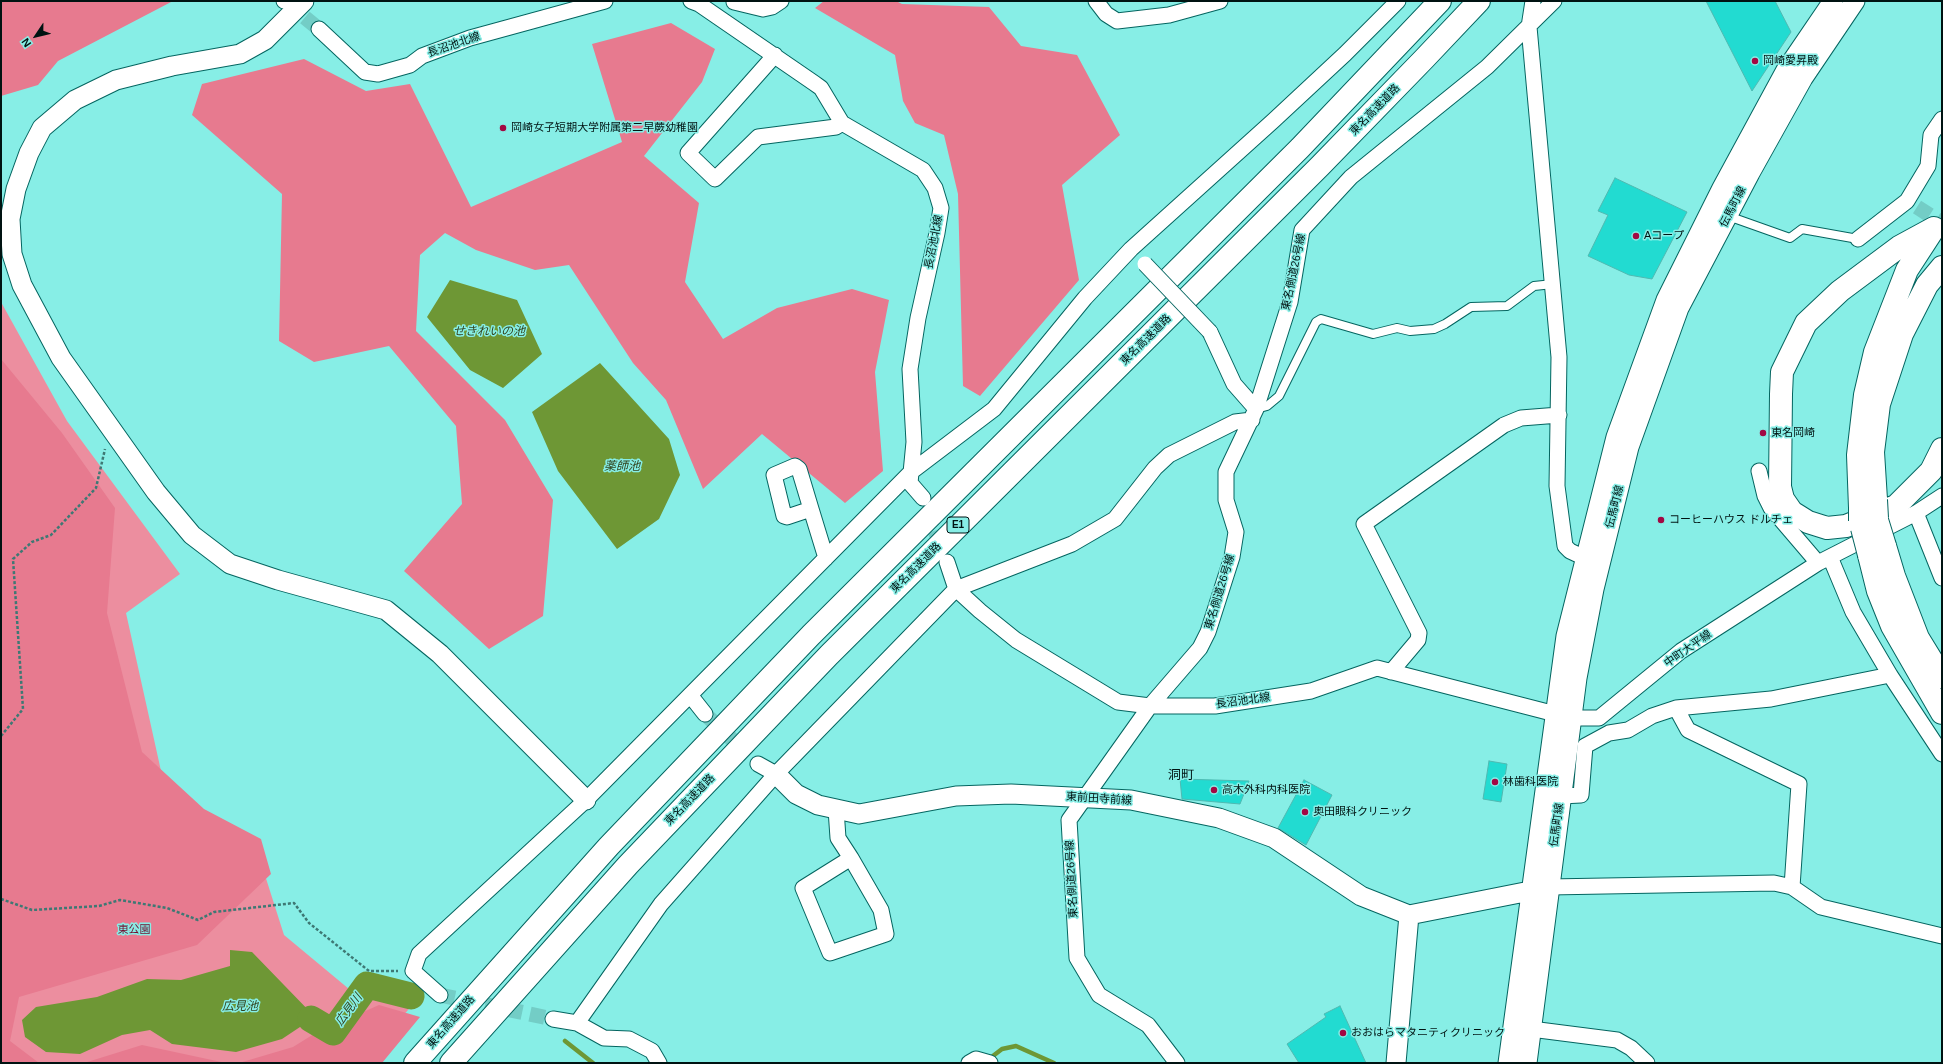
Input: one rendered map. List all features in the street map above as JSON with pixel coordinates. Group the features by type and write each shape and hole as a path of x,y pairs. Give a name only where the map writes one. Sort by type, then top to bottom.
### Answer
{"highway":[{"name":"東名高速道路","path":"415,1063 609,846 800,646 1300,148 1440,1"},
{"name":"東名高速道路","path":"451,1063 628,866 829,655 1320,166 1479,1"},
{"path":"1938,222 1899,247 1840,290 1806,323 1782,372 1780,394 1780,487 1783,499 1792,512 1808,522 1827,528 1846,526 1896,506 1931,471 1942,449"},
{"path":"1938,222 1907,270 1875,352 1865,395 1858,455 1868,504 1877,520 1878,591 1892,626 1942,713"},
{"path":"1868,504 1879,404 1902,334 1928,285 1942,267"},
{"path":"1877,551 1894,576 1918,638 1942,677"}],"street":[{"path":"304,1 265,40 240,54 172,66 116,80 75,100 42,128 29,153 16,189 10,219 12,254 22,285 61,358 156,492 192,535 230,564 278,580 386,610 440,654 586,800"},
{"name":"長沼池北線","path":"319,29 365,72 378,74 410,64 422,56 470,38 605,1"},
{"path":"734,2 763,9 772,7 781,1"},
{"path":"1096,1 1106,14 1116,21 1169,15 1220,1"},
{"path":"440,995 413,971 419,954 586,800 911,472 994,409 1085,298 1131,249 1284,111 1398,1"},
{"path":"1533,1 1529,27 1559,357 1557,486 1565,546 1593,560"},
{"name":"東名側道26号線","path":"1177,1063 1148,1025 1099,995 1077,958 1069,820 1150,706 1200,648 1208,632 1232,557 1236,532 1226,500 1226,472 1254,415 1290,302 1302,230 1351,177 1487,67 1554,1"},
{"name":"伝馬町線","path":"1508,1063 1530,891 1545,797 1563,716 1576,678 1593,560 1616,437 1666,300 1722,188 1786,70 1833,1"},
{"name":"伝馬町線","path":"1593,560 1629,446 1679,308 1750,172 1803,78 1855,1"},
{"name":"長沼池北線","path":"695,2 774,54 821,88 842,123 923,170 935,188 941,208 937,233 918,318 910,369 914,442 910,484 923,498"},
{"path":"774,54 688,153 715,179 758,137 836,127 842,123"},
{"path":"1858,239 1912,204 1928,166 1931,135 1942,119"},
{"path":"577,1023 661,904 776,774 956,589 1072,544 1115,519 1154,468 1169,455 1235,422 1254,415 1234,384 1210,332 1131,249"},
{"path":"1391,672 1418,640 1419,633 1364,524 1504,425 1520,418 1559,415"},
{"path":"1759,471 1765,496 1771,508 1824,560 1890,675 1942,754"},
{"path":"1942,496 1916,513 1942,578"},
{"path":"812,509 826,558"},
{"name":"中町大平線","path":"1563,716 1599,718 1681,651 1824,560 1916,513"},
{"path":"947,562 956,589"},
{"name":"長沼池北線","path":"956,589 1016,640 1118,702 1150,706 1215,706 1311,691 1377,668 1563,716"},
{"path":"1561,796 1581,795 1585,746 1610,733 1628,730 1652,716 1676,708 1771,699 1890,675"},
{"path":"690,696 705,714"},
{"path":"1676,708 1688,730 1799,784 1792,887"},
{"name":"伝馬町線","path":"1527,1063 1548,887 1561,796 1563,716"},
{"path":"758,764 776,774"},
{"name":"東前田寺前線","path":"776,774 796,794 818,805 859,814 956,796 1011,794 1131,800 1219,818 1274,838 1361,896 1409,915"},
{"path":"836,810 838,838 851,858 882,910 886,934 830,953 803,888 851,858"},
{"path":"1396,1063 1409,915 1548,887 1774,883 1792,887 1821,907 1942,936"},
{"path":"553,1019 577,1023 604,1038 629,1039 652,1051 659,1063"},
{"path":"1531,1030 1617,1040 1630,1048 1647,1063"},
{"path":"969,1063 976,1059 990,1063"}],"lane":[{"path":"1728,216 1790,238 1802,229 1858,239"},
{"path":"1254,415 1279,396 1316,322 1321,319 1373,334 1397,328 1410,331 1434,329 1445,324 1470,306 1507,306 1534,286 1553,284"}],"path":[{"path":"1,736 23,709 13,559 32,542 51,535 96,488 110,429"},
{"path":"1,899 32,910 99,906 120,900 167,908 198,920 214,912 294,903 309,923 369,971 413,971"}],"green space":[{"path":"1,1 173,1 58,61 38,85 1,96"},
{"path":"824,1 896,1 902,4 989,7 1021,46 1077,55 1120,135 1062,185 1079,280 980,396 963,386 958,194 944,135 915,123 903,101 895,55 815,8"},
{"path":"671,23 715,49 702,82 644,156 699,203 685,282 723,339 777,308 852,289 889,300 875,372 883,471 845,503 762,434 703,489 666,400 633,363 569,265 535,270 476,250 445,233 420,255 416,331 505,420 553,500 543,616 489,649 404,571 462,504 456,426 389,346 314,362 279,341 282,194 192,115 202,84 304,59 366,91 410,84 471,207 622,142 592,44"},
{"name":"東公園","path":"1,302 67,421 180,574 126,613 167,798 256,847 284,935 349,989 421,995 362,1063 1,1063"},
{"name":"東公園","path":"1,359 62,433 115,508 107,613 142,752 204,809 261,839 271,874 197,945 19,997 10,1041 39,1063 1,1063"},
{"path":"379,1005 420,1017 382,1063 239,1063 293,1047 314,1034"},
{"path":"142,1045 226,1063 84,1063"}],"water":[{"name":"せきれいの池","path":"450,280 517,300 542,354 503,388 470,370 427,317"},
{"name":"薬師池","path":"600,363 669,439 680,475 659,519 617,549 558,471 532,412"},
{"name":"広見池","path":"230,950 252,952 315,1017 282,1039 236,1052 172,1044 150,1030 122,1035 80,1054 46,1052 25,1037 22,1020 36,1007 97,997 147,979 181,980 230,966"}],"building":[{"name":"岡崎愛昇殿","path":"1706,1 1775,1 1791,32 1752,91"},
{"name":"Aコープ","path":"1615,178 1687,212 1652,279 1629,275 1588,256 1608,215 1598,211"},
{"name":"林歯科医院","path":"1489,761 1507,764 1501,802 1483,799"},
{"name":"高木外科内科医院","path":"1180,779 1249,781 1240,804 1182,799"},
{"name":"奥田眼科クリニック","path":"1304,780 1332,795 1306,845 1278,828"},
{"name":"おおはらマタニティクリニック","path":"1340,1006 1366,1063 1299,1063 1287,1044 1326,1017 1324,1014"}],"waterway":[{"name":"広見川","path":"311,1019 333,1032 367,985 411,996"},
{"name":"広見川","path":"565,1041 593,1063"},
{"name":"広見川","path":"989,1059 1002,1049 1016,1046 1054,1063"}],"tunnel":[{"path":"287,3 319,29"},
{"path":"1917,207 1942,223"},
{"path":"927,509 943,552"},
{"path":"705,714 758,764"},
{"path":"440,995 553,1019"}],"place":[{"name":"岡崎愛昇殿","path":"1755,61"},
{"name":"岡崎女子短期大学附属第二早蕨幼稚園","path":"503,128"},
{"name":"Aコープ","path":"1636,236"},
{"name":"東名岡崎","path":"1763,433"},
{"name":"コーヒーハウス ドルチェ","path":"1661,520"},
{"name":"林歯科医院","path":"1495,782"},
{"name":"高木外科内科医院","path":"1214,790"},
{"name":"奥田眼科クリニック","path":"1305,812"},
{"name":"おおはらマタニティクリニック","path":"1343,1033"}],"district":[{"name":"洞町","path":"1181,775"}]}
